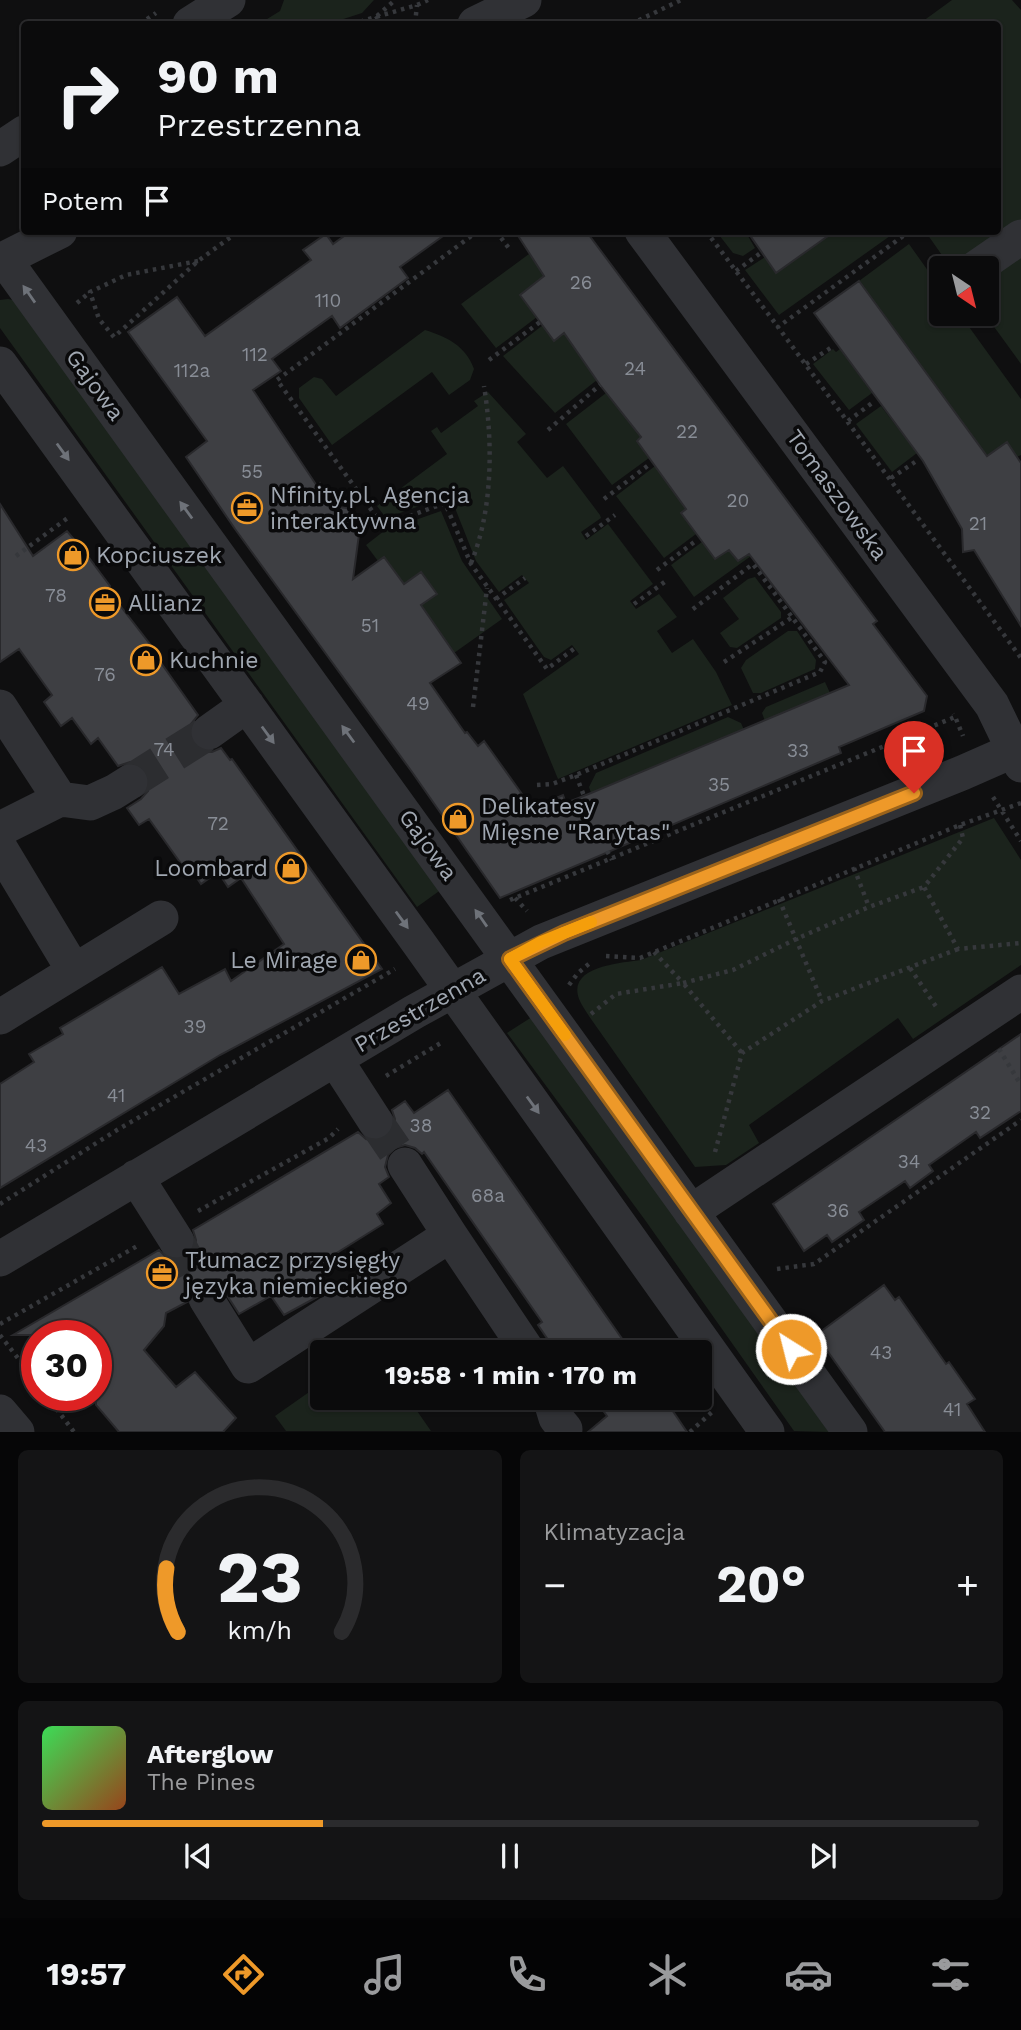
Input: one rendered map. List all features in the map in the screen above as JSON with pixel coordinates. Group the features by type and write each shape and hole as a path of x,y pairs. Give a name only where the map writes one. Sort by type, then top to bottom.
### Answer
{"street":[{"path":"195,21 228,0"},
{"path":"477,18 524,0"},
{"path":"0,149 21,135"},
{"path":"2,260 52,235"},
{"name":"Tomaszowska","path":"645,235 992,705 1018,754"},
{"path":"993,256 1021,237"},
{"name":"Gajowa","path":"2,260 510,959 849,1432"},
{"path":"4,375 247,705 452,991 756,1427"},
{"path":"209,732 247,705"},
{"path":"0,707 60,799"},
{"name":"Przestrzenna","path":"0,1259 335,1059 510,959 557,936 962,773 1018,754"},
{"path":"0,829 60,799 90,803 130,782"},
{"path":"0,848 74,971"},
{"path":"0,1017 161,918"},
{"path":"691,1212 1021,992"},
{"path":"335,1059 370,1112"},
{"path":"405,1165 520,1340"},
{"path":"136,1177 172,1234"},
{"path":"206,1300 248,1366 450,1235"},
{"path":"554,1410 565,1429"},
{"path":"0,1412 17,1432"}],"path":[{"path":"376,16 395,0"},
{"path":"361,21 428,0"},
{"path":"637,21 681,0"},
{"path":"415,21 418,5"},
{"path":"376,16 379,21"},
{"path":"198,261 126,275 90,292 99,319 114,337 198,261 234,235"},
{"path":"473,235 277,380 383,526 445,503 471,564 547,669 575,648"},
{"path":"499,235 511,251"},
{"path":"709,235 891,478 1021,658"},
{"path":"778,327 904,235"},
{"path":"736,271 762,252"},
{"path":"489,360 540,322"},
{"path":"806,365 832,346"},
{"path":"548,430 600,385"},
{"path":"471,564 480,543 487,498 489,446 484,386"},
{"path":"848,421 872,403"},
{"path":"891,478 915,462"},
{"path":"604,499 650,464"},
{"path":"586,536 615,515"},
{"path":"16,556 70,516"},
{"path":"657,570 697,540"},
{"path":"537,785 552,784 576,775 820,672 825,662 753,564 689,612"},
{"path":"496,599 525,578"},
{"path":"634,604 666,581"},
{"path":"473,708 487,587"},
{"path":"724,662 791,618"},
{"path":"506,902 955,718 948,707"},
{"path":"576,775 584,796"},
{"path":"600,956 640,958 853,868 1021,803"},
{"path":"1002,811 1021,841"},
{"path":"584,1020 615,994 683,983 733,970 869,907 924,887 963,838 960,825"},
{"path":"607,851 612,860"},
{"path":"853,868 869,907"},
{"path":"924,887 958,949"},
{"path":"779,899 822,1001"},
{"path":"714,1154 742,1053 822,1001 958,949 1021,943"},
{"path":"654,952 742,1053"},
{"path":"571,994 569,985 592,961"},
{"path":"0,1204 117,1130 398,967"},
{"path":"0,1324 172,1234 370,1112 381,1079 444,1041"},
{"path":"776,1269 814,1264 1021,1120"},
{"path":"0,1335 21,1362"},
{"path":"690,1432 715,1409"},
{"path":"58,1411 74,1432"}],"shaded area":[{"path":"284,0 374,0 362,13 337,21 264,21 280,11"},
{"path":"952,0 1012,0 1021,10 1021,364 993,326 999,326 999,256 943,256 928,235 1001,235 1001,21 923,21"},
{"path":"719,235 747,235 755,248 743,256 733,253"},
{"path":"829,235 891,235 779,315 745,270 765,257 776,272"},
{"path":"909,244 929,272 929,326 968,326 1021,399 1021,455 1017,457 1007,442 988,455 985,453 859,281"},
{"path":"529,254 545,277 537,317 496,348 461,304"},
{"path":"0,300 13,300 442,889 417,907 0,328"},
{"path":"543,325 554,340 573,327 597,359 587,367 597,380 555,413 503,356"},
{"path":"425,330 448,339 461,348 474,369 470,380 449,395 432,372 332,445 299,398 299,388 314,377 322,379 336,396"},
{"path":"833,349 836,352 840,349 872,393 849,410 813,364"},
{"path":"488,392 526,434 517,442 547,478 563,466 600,515 601,518 581,532 586,540 608,524 653,584 630,601 636,609 659,594 677,617 657,631 672,653 693,639 716,672 732,705 558,779 523,694 579,654 572,645 551,660 544,657 504,600 529,583 522,575 499,592 476,561 455,508 445,497 386,518 377,506 447,454 431,431 437,427 441,433 478,406 474,401"},
{"path":"606,393 614,403 624,396 647,433 637,441 649,458 612,485 566,424"},
{"path":"881,406 917,453 892,472 856,424"},
{"path":"655,466 664,478 695,503 681,513 696,534 664,558 616,496"},
{"path":"441,511 462,561 502,619 454,653 421,607 419,600 429,600 437,594 421,572 413,577 410,586 404,584 384,558 378,561 366,545 384,531"},
{"path":"702,542 715,559 729,550 738,561 749,553 751,556 694,597 671,565"},
{"path":"755,577 781,612 781,618 737,648 730,647 720,633 739,619 723,598 748,579"},
{"path":"788,631 797,631 816,660 815,669 761,693 753,693 741,668 746,660"},
{"path":"825,682 830,693 765,721 762,713 766,707"},
{"path":"728,717 741,723 744,730 591,793 589,787 596,773"},
{"path":"994,818 1021,860 1021,965 913,1039 898,1018 749,1125 759,1143 726,1165 695,1167 583,1007 577,988 581,979 598,968 641,960"},
{"path":"535,1015 829,1432 794,1431 645,1220 507,1033"},
{"path":"310,1391 310,1410 416,1410 431,1431 286,1431 275,1416"}],"building":[{"path":"325,235 333,244 345,235 444,235 400,267 408,278 340,328 332,316 272,359 281,371 253,390 317,486 320,483 337,507 347,508 360,527 353,579 384,557 404,584 421,572 437,594 421,605 461,663 430,683 465,733 467,732 478,746 484,741 532,808 563,795 566,803 849,685 749,554 738,561 729,550 715,559 681,513 686,509 637,441 641,437 564,333 554,341 520,295 544,276 518,235 589,235 877,621 873,624 927,696 924,711 839,747 841,753 500,898 186,457 207,441 128,332 177,297 205,336 311,260 303,250"},
{"path":"750,235 829,235 776,273"},
{"path":"859,281 987,456 1007,442 1021,463 1021,626 974,550 963,552 962,529 923,461 814,313"},
{"path":"0,504 33,556 67,531 84,551 198,715 191,724 189,733 192,743 201,751 212,752 221,748 230,760 232,759 382,969 220,1055 0,1188 0,1084 34,1062 29,1054 63,1034 60,1028 162,967 179,994 225,969 231,981 284,944 241,878 228,887 218,872 201,884 186,862 182,865 149,819 139,825 127,808 148,791 150,781 147,771 130,762 118,766 98,738 91,744 72,718 61,726 44,702 52,695 19,649 0,662"},
{"path":"1021,1034 1021,1111 980,1138 976,1132 929,1165 933,1171 910,1188 905,1181 859,1212 864,1220 832,1242 827,1235 804,1251 773,1204"},
{"path":"448,1090 623,1340 548,1340 538,1325 542,1322 424,1152 422,1154 405,1145 395,1148 388,1155 385,1167 389,1177 379,1184 391,1203 377,1214 383,1224 324,1261 328,1273 312,1284 319,1296 284,1315 271,1296 239,1314 219,1283 206,1280 197,1283 190,1290 187,1302 166,1313 164,1326 144,1350 176,1387 195,1372 236,1418 223,1432 119,1432 101,1411 112,1411 112,1320 39,1320 159,1250 167,1258 176,1260 186,1257 194,1249 196,1240 193,1230 358,1132 366,1139 375,1141 385,1138 393,1130 395,1119 392,1110 405,1101 414,1113"},
{"path":"884,1285 895,1300 899,1297 946,1364 949,1362 975,1399 967,1404 985,1432 885,1432 816,1335"},
{"path":"603,1410 672,1410 687,1432 588,1432 607,1416"}],"tunnel":[{"path":"130,782 209,732"},
{"path":"375,1121 405,1165"},
{"path":"176,1240 207,1300"}],"slow traffic":[{"path":"565,1035 510,959 541,942 591,922"}],"place":[{"name":"Nfinity.pl. Agencja interaktywna","path":"247,508"},
{"name":"Kopciuszek","path":"73,555"},
{"name":"Allianz","path":"105,603"},
{"name":"Kuchnie","path":"146,660"},
{"name":"Delikatesy Mięsne \"Rarytas\"","path":"458,819"},
{"name":"Loombard","path":"291,868"},
{"name":"Le Mirage","path":"361,960"},
{"name":"Tłumacz przysięgły języka niemieckiego","path":"162,1273"}],"route":[{"path":"791,1349 510,959 541,942 914,793"}]}
